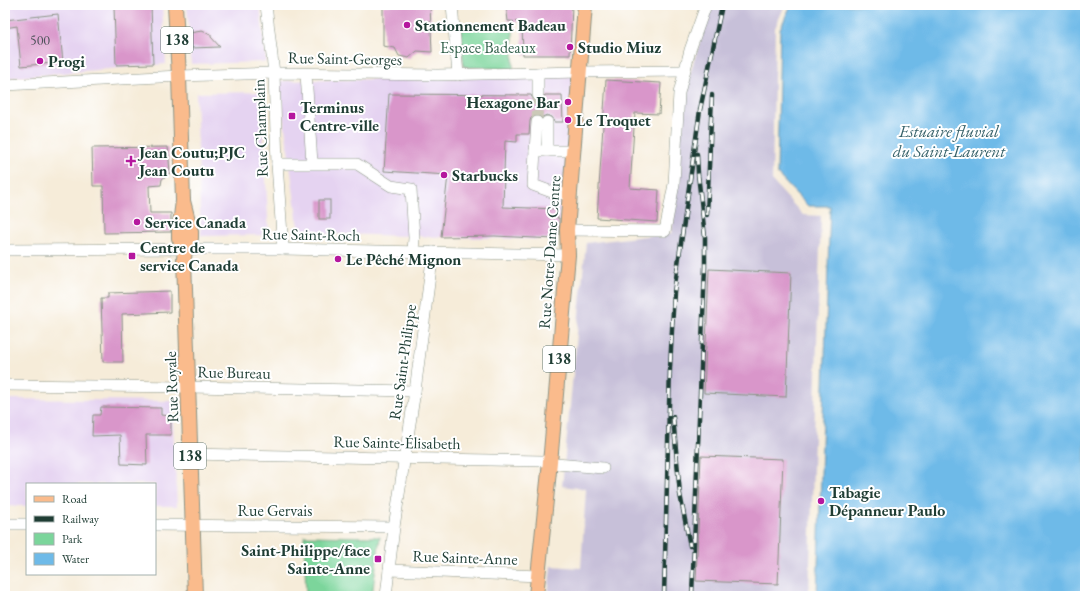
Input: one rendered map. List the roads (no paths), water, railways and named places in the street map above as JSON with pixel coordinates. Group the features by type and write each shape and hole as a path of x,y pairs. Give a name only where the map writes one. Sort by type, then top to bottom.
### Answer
{"main road":[{"name":"Rue Royale","path":"175,5 183,201 179,238 185,249 187,387 194,596"},
{"name":"Rue Notre-Dame Centre","path":"536,596 568,255 567,230 585,5"}],"street":[{"name":"Rue Champlain","path":"266,5 274,73 277,164 283,249"},
{"path":"452,5 458,75"},
{"path":"567,230 665,230 674,184 679,93 690,50 706,5"},
{"name":"Rue Saint-Georges","path":"5,85 179,76 274,73 458,75 580,72 684,72"},
{"path":"538,73 538,95"},
{"path":"306,74 312,163"},
{"path":"547,151 542,122 535,151 533,185 552,192 570,196"},
{"path":"535,151 573,151"},
{"path":"277,164 357,164 391,186 411,189 414,238 413,251"},
{"name":"Rue Saint-Roch","path":"5,250 283,249 568,255"},
{"name":"Rue Saint-Philippe","path":"386,596 394,527 415,391 433,252"},
{"name":"Rue Bureau","path":"5,385 415,391"},
{"name":"Rue Sainte-Élisabeth","path":"190,454 543,461 556,464 603,468"},
{"path":"5,524 26,524"},
{"name":"Rue Gervais","path":"156,525 394,527"},
{"name":"Rue Sainte-Anne","path":"389,570 539,576"}],"water":[{"name":"Estuaire fluvial du Saint-Laurent","path":"791,5 1085,5 1085,596 817,596 830,206 808,206 777,174 780,29"}],"tunnel":[{"path":"537,122 538,95"}],"railway":[{"path":"664,596 670,368 674,292 700,110 722,5"},
{"path":"707,215 712,95"},
{"path":"692,596 705,267 705,237 697,154"},
{"path":"673,417 680,494 690,546"}],"place":[{"name":"Stationnement Badeau","path":"407,25"},
{"name":"Studio Miuz","path":"570,47"},
{"name":"Progi","path":"40,61"},
{"name":"Hexagone Bar","path":"568,102"},
{"name":"Terminus Centre-ville","path":"292,116"},
{"name":"Le Troquet","path":"568,120"},
{"name":"Jean Coutu;PJC Jean Coutu","path":"131,161"},
{"name":"Starbucks","path":"444,175"},
{"name":"Service Canada","path":"137,222"},
{"name":"Centre de service Canada","path":"132,256"},
{"name":"Le Pêché Mignon","path":"338,259"},
{"name":"Tabagie Dépanneur Paulo","path":"821,501"},
{"name":"Saint-Philippe/face Sainte-Anne","path":"378,559"}],"park label":[{"name":"Espace Badeaux","path":"488,47"}]}
